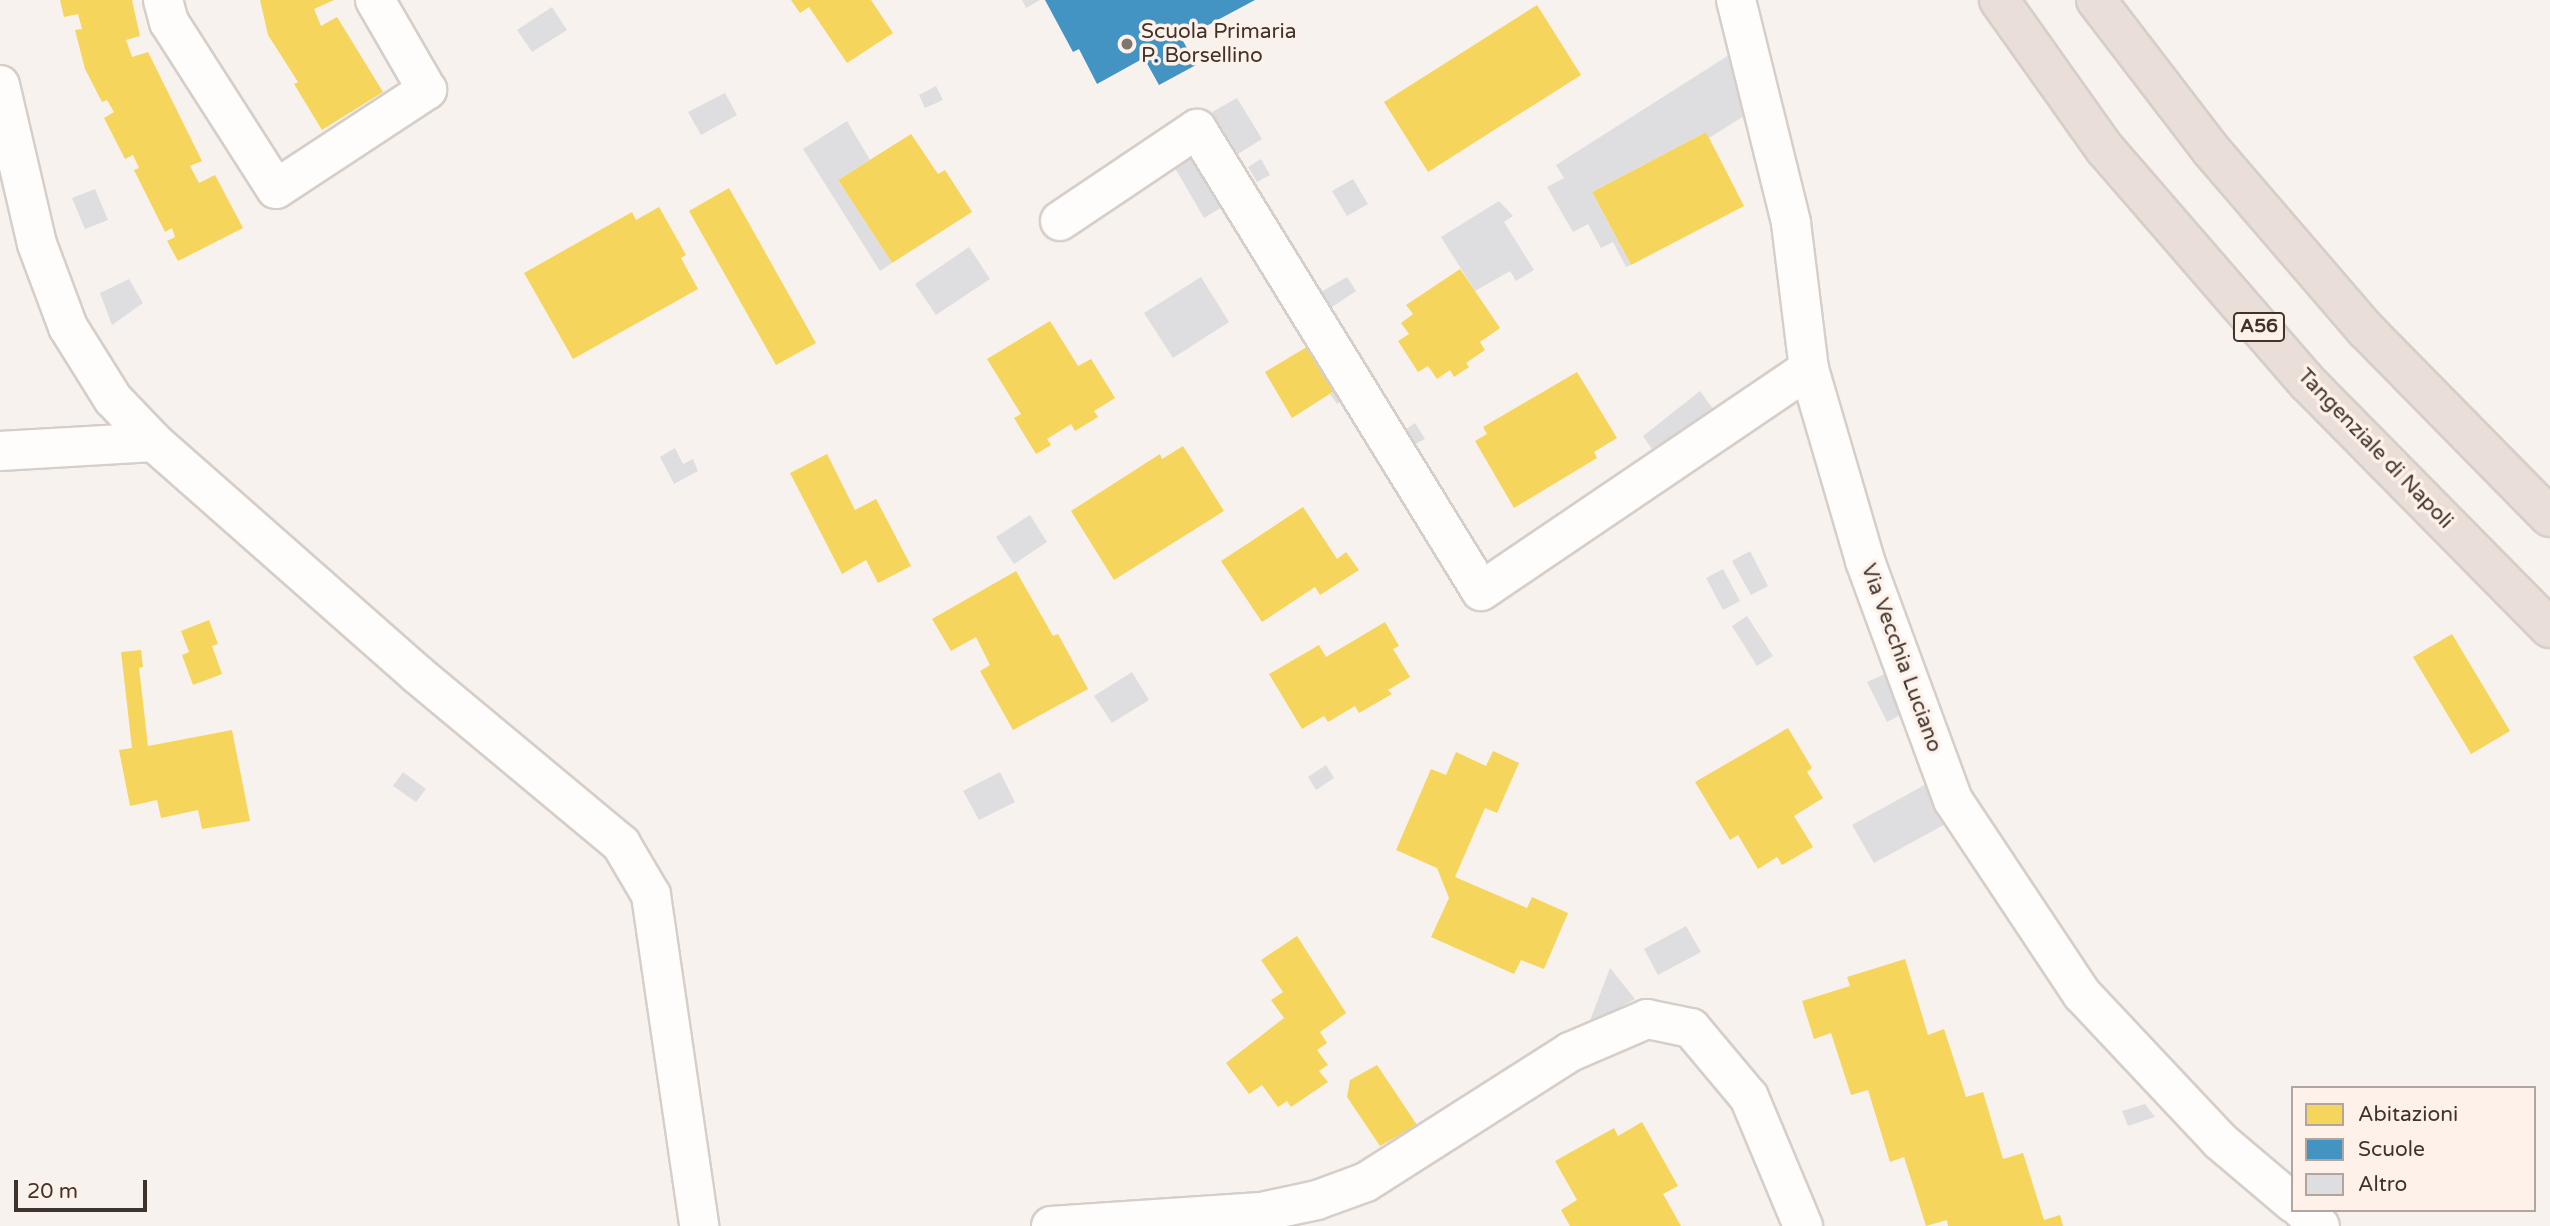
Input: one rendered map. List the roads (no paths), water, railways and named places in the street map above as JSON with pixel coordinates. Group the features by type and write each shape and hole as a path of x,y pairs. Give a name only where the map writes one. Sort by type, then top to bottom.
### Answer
{"highway":[{"name":"Tangenziale di Napoli","path":"1999,0 2105,149 2308,383 2550,628"},
{"path":"2096,0 2211,150 2366,330 2550,517"}],"street":[{"path":"163,0 169,22 276,190 427,90 375,0"},
{"name":"Via Vecchia Luciano","path":"1736,0 1791,223 1809,369 1865,561 1953,800 2082,994 2220,1141 2291,1201"},
{"path":"0,85 37,244 68,327 113,399 154,442 417,674 621,844 651,895 699,1226"},
{"path":"1060,221 1197,129 1481,591 1809,369"},
{"path":"0,451 154,442"},
{"path":"1051,1226 1261,1212 1317,1200 1366,1182 1570,1052 1647,1019 1691,1028 1749,1097 1803,1226"},
{"path":"2304,1212 2320,1226"}],"place":[{"name":"Scuola Primaria P. Borsellino","path":"1127,44"}]}
